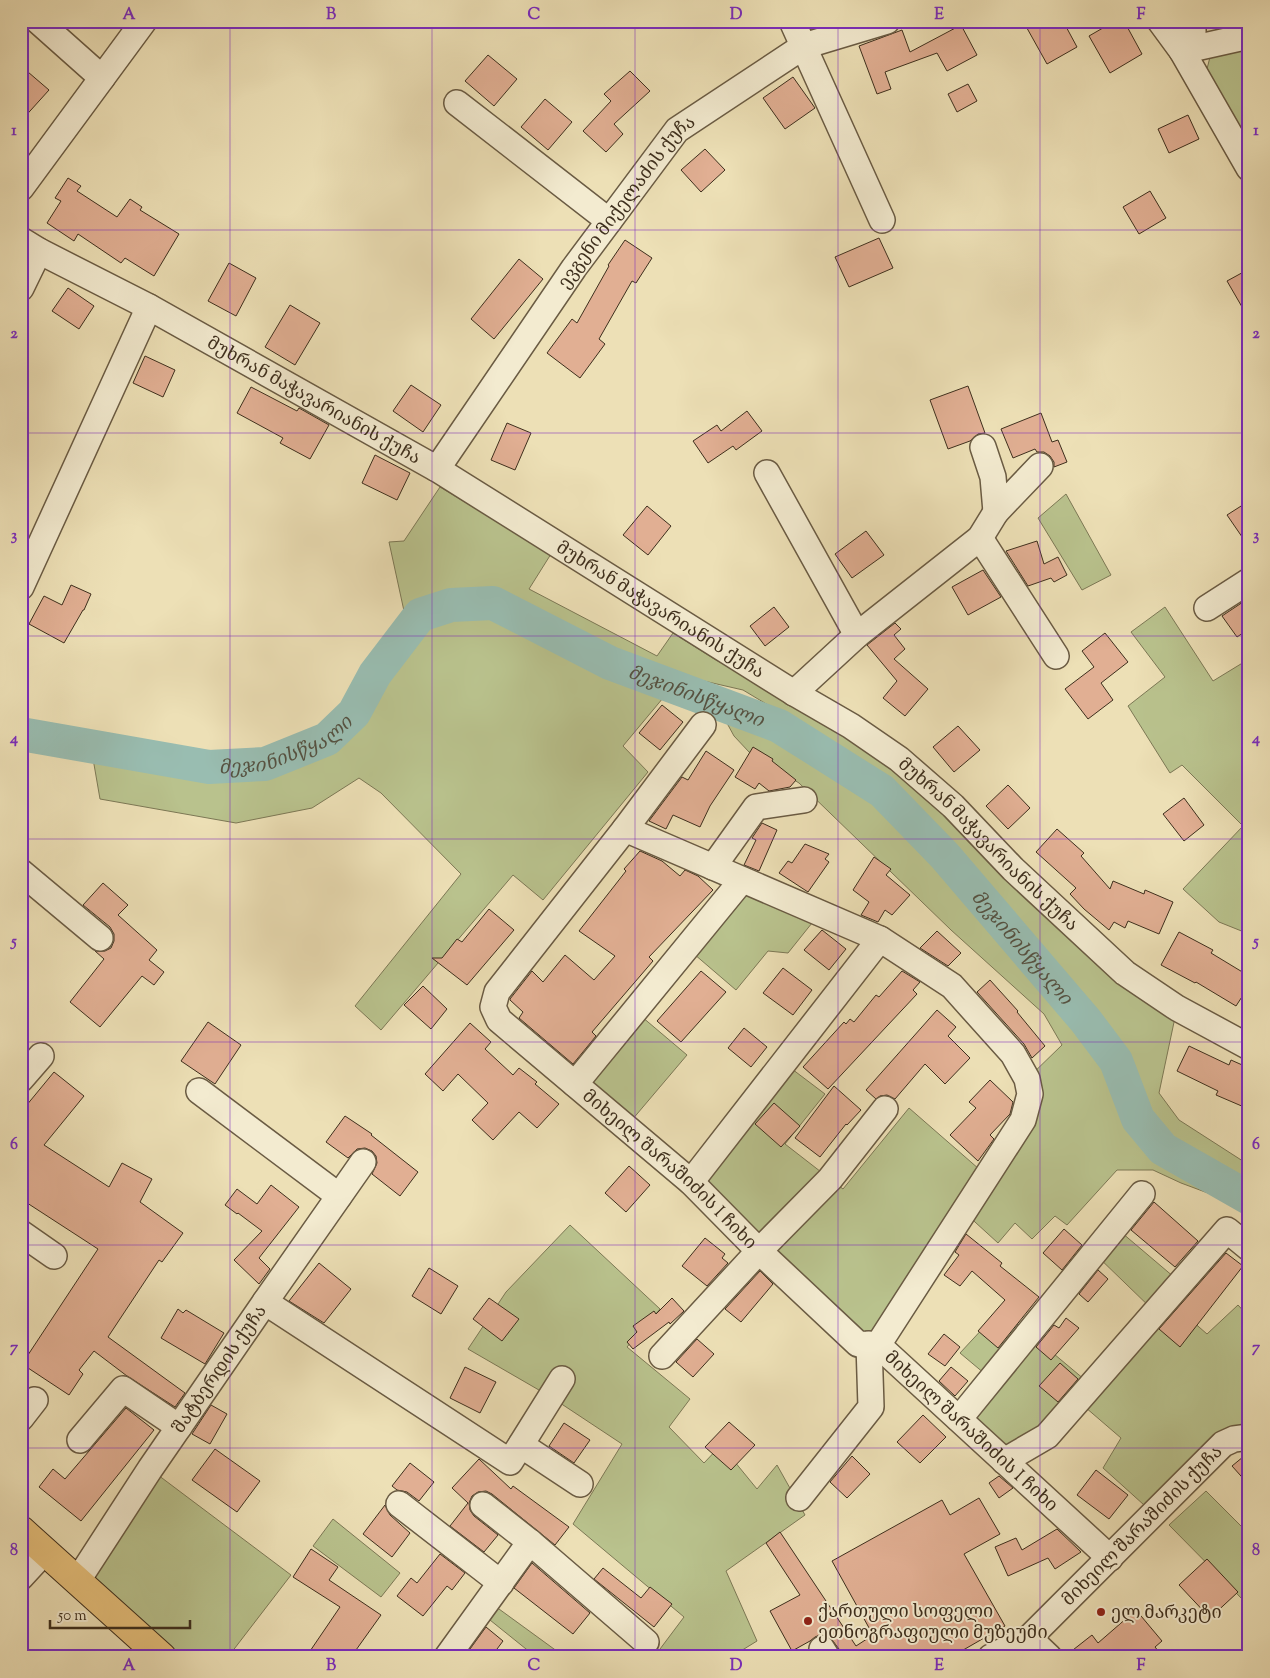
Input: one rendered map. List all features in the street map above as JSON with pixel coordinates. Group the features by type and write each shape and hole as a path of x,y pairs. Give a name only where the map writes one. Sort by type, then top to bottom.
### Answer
{"highway":[{"path":"21,1530 162,1657"}],"street":[{"path":"38,21 102,78"},
{"path":"21,188 144,21"},
{"path":"792,21 882,220"},
{"name":"ევგენი მიქელაძის ქუჩა","path":"437,469 574,268 677,130 804,46 887,21"},
{"path":"1160,21 1188,50 1249,168"},
{"path":"1188,50 1193,22"},
{"path":"1188,50 1249,36"},
{"path":"457,103 609,221"},
{"path":"21,288 30,246"},
{"name":"მუხრან მაჭავარიანის ქუჩა","path":"30,246 150,307 437,469 794,693 852,726 899,759 953,806 1013,869 1125,973 1177,1008 1249,1048"},
{"path":"21,588 150,307"},
{"path":"983,447 993,477 996,512"},
{"path":"794,693 857,635 980,538 996,512 1040,466"},
{"path":"767,473 857,635"},
{"path":"980,538 1056,656"},
{"path":"1207,608 1249,581"},
{"name":"მიხეილ შარაშიძის I ჩიხი","path":"702,725 626,829 496,992 493,1007 499,1020 691,1182 759,1252 858,1344 874,1344 959,1419 1110,1558"},
{"path":"713,867 756,807 804,800"},
{"path":"626,829 880,939 952,986 1013,1054 1027,1078 1030,1094 1023,1120 874,1344 870,1407 799,1498"},
{"path":"21,872 100,938"},
{"path":"575,1084 742,880"},
{"path":"691,1182 880,939"},
{"path":"21,1079 41,1056"},
{"path":"199,1091 339,1196"},
{"path":"662,1356 830,1179 885,1110"},
{"path":"265,1302 363,1162"},
{"path":"959,1419 1142,1194"},
{"path":"1004,1461 1047,1436 1227,1230 1249,1248"},
{"path":"21,1233 54,1256"},
{"name":"შატბერდის ქუჩა","path":"78,1580 179,1427 265,1302 515,1453 580,1484"},
{"path":"515,1453 562,1379"},
{"path":"80,1440 123,1389 179,1427"},
{"name":"მიხეილ შარაშიძის ქუჩა","path":"991,1657 1029,1638 1223,1444 1234,1439 1249,1437"},
{"path":"400,1504 501,1583"},
{"path":"483,1505 530,1542 646,1642"},
{"path":"453,1655 530,1542"},
{"path":"21,1577 45,1551"},
{"path":"1029,1638 1049,1657"}],"green space":[{"path":"1249,40 1249,165 1206,73 1211,53"},
{"path":"440,487 551,554 529,589 657,656 673,633 716,660 851,726 1177,1008 1159,1093 1179,1120 1249,1165 1249,1215 1232,1202 1181,1183 1153,1170 1117,1170 1067,1225 1055,1216 1032,1239 1015,1223 998,1243 964,1212 878,1345 691,1182 784,1063 825,1094 785,1144 843,1189 909,1108 987,1176 1027,1079 1062,1045 1044,1014 951,930 799,783 749,752 734,736 716,703 779,726 783,714 743,690 669,673 504,597 473,588 441,595 404,611 389,542 404,541"},
{"path":"1066,494 1111,575 1082,590 1038,518"},
{"path":"493,603 610,663 673,686 623,746 648,772 543,900 513,875 381,1030 355,1006 461,874 381,793 359,778 312,808 236,823 100,799 91,747 209,767 265,764 327,739 354,713 375,674 420,615 451,605"},
{"path":"1165,607 1213,681 1249,659 1249,934 1219,922 1183,889 1243,826 1182,765 1170,773 1128,706 1165,677 1131,632"},
{"path":"742,880 820,913 788,953 768,951 736,990 687,948"},
{"path":"635,1011 687,1055 626,1127 575,1084"},
{"path":"570,1225 660,1309 627,1347 690,1399 669,1427 704,1463 721,1445 757,1489 777,1465 805,1515 726,1571 757,1641 731,1657 654,1657 684,1617 573,1524 622,1444 551,1397 468,1349 506,1292"},
{"path":"1115,1227 1181,1283 1167,1299 1207,1334 1238,1305 1249,1317 1249,1437 1154,1514 1103,1468 1121,1438 1078,1401 1004,1461 959,1419 991,1379 960,1353 999,1311 1029,1333 1091,1385 1155,1312 1094,1253"},
{"path":"150,1469 291,1575 228,1657 172,1657 87,1578"},
{"path":"1206,1491 1249,1534 1249,1606 1169,1525"},
{"path":"333,1519 400,1573 381,1597 313,1546"},
{"path":"488,1601 565,1657 536,1657 480,1612"}],"building":[{"path":"1023,21 1063,21 1077,47 1047,64"},
{"path":"1115,21 1124,21 1142,54 1110,73 1089,36"},
{"path":"961,25 977,55 947,71 937,53 885,72 891,89 877,94 859,46 902,30 910,52"},
{"path":"488,55 517,79 494,106 465,81"},
{"path":"21,66 49,90 21,121"},
{"path":"630,71 650,91 614,124 623,134 606,152 583,131 611,101 604,94"},
{"path":"793,77 815,108 785,129 763,98"},
{"path":"968,84 977,101 957,112 948,94"},
{"path":"545,99 572,122 548,150 521,127"},
{"path":"1188,115 1199,139 1169,153 1158,129"},
{"path":"705,149 725,170 701,192 681,170"},
{"path":"68,178 81,186 77,191 117,217 130,199 142,207 140,210 179,234 154,276 125,258 121,263 78,234 74,241 47,223 61,201 55,198"},
{"path":"1150,191 1166,218 1139,234 1123,207"},
{"path":"879,238 893,268 849,287 835,257"},
{"path":"625,240 652,258 636,283 632,281 599,339 605,344 580,378 547,353 572,319 577,323 608,265"},
{"path":"519,259 543,279 494,339 471,319"},
{"path":"229,263 256,278 236,316 208,301"},
{"path":"1249,269 1249,319 1227,281"},
{"path":"68,288 94,306 79,329 52,311"},
{"path":"290,305 320,323 295,365 265,347"},
{"path":"145,356 175,370 163,397 133,383"},
{"path":"411,385 441,405 423,432 393,411"},
{"path":"968,386 985,433 978,434 970,441 948,449 930,400"},
{"path":"251,387 297,411 299,408 329,425 310,459 280,443 283,438 237,413"},
{"path":"747,411 762,431 736,450 733,446 708,463 693,441 717,425 721,431"},
{"path":"1041,413 1052,442 1058,440 1067,462 1054,467 1054,462 1050,456 1044,452 1037,452 1035,449 1013,458 1001,429"},
{"path":"507,423 531,433 515,470 491,460"},
{"path":"375,455 410,473 397,500 362,483"},
{"path":"1249,501 1249,547 1227,515"},
{"path":"647,506 671,526 648,555 623,535"},
{"path":"866,531 884,555 852,578 835,554"},
{"path":"1037,541 1044,564 1058,557 1067,575 1054,582 1051,578 1028,586 1006,551"},
{"path":"983,570 1001,597 968,615 952,587"},
{"path":"71,585 91,594 84,610 64,643 29,624 44,596 62,605"},
{"path":"1249,598 1249,629 1237,637 1222,616"},
{"path":"774,607 789,627 765,646 750,626"},
{"path":"895,623 901,629 894,635 905,649 894,659 928,689 905,716 883,698 897,681 867,645"},
{"path":"1105,633 1128,662 1101,683 1113,700 1088,719 1065,689 1094,667 1082,651"},
{"path":"662,705 683,722 660,750 639,733"},
{"path":"958,726 980,750 954,772 933,747"},
{"path":"753,747 773,759 772,761 796,780 790,787 769,791 759,783 755,789 735,777"},
{"path":"706,751 734,770 710,806 700,827 673,815 666,829 649,821 682,777 688,780"},
{"path":"1008,785 1030,808 1008,829 986,806"},
{"path":"1184,798 1204,825 1184,841 1163,814"},
{"path":"762,823 777,830 759,871 744,865 756,840 752,838"},
{"path":"1057,829 1084,853 1081,856 1110,889 1113,881 1144,894 1145,890 1173,902 1159,934 1128,921 1125,928 1114,922 1109,930 1084,909 1070,894 1076,888 1036,852"},
{"path":"805,844 829,854 825,859 829,862 808,892 779,873 788,861 792,863"},
{"path":"640,851 662,861 680,876 685,870 698,876 713,890 649,957 653,961 592,1032 596,1036 573,1064 519,1018 523,1012 510,999 532,971 543,982 565,955 594,980 615,956 579,931 626,871 624,869"},
{"path":"874,857 891,869 886,875 910,895 892,915 885,910 878,922 861,915 869,902 853,890"},
{"path":"103,883 128,905 118,915 157,950 149,960 164,972 154,985 142,976 100,1027 70,1002 104,959 95,951 105,951 111,948 114,941 114,934 110,927 83,905"},
{"path":"489,909 514,930 467,985 432,958 442,958 457,939 462,942"},
{"path":"822,930 846,949 829,970 804,950"},
{"path":"937,931 961,953 948,966 920,948"},
{"path":"1179,932 1213,950 1211,953 1249,976 1249,986 1236,1006 1196,982 1161,965"},
{"path":"783,968 812,990 793,1015 763,993"},
{"path":"701,971 726,992 681,1042 657,1021"},
{"path":"902,971 920,982 913,990 917,994 828,1089 803,1067 844,1022 846,1024 850,1019 854,1022 876,995 879,997"},
{"path":"990,980 1018,1011 1045,1046 1032,1058 1024,1044 977,992"},
{"path":"423,986 447,1009 431,1029 404,1005"},
{"path":"937,1010 956,1027 948,1036 970,1058 945,1084 925,1064 895,1099 887,1095 876,1099 866,1090"},
{"path":"208,1022 241,1045 215,1084 181,1061"},
{"path":"470,1023 491,1042 485,1049 513,1075 519,1068 537,1082 535,1084 559,1104 537,1128 519,1112 493,1140 472,1120 488,1103 458,1074 443,1091 425,1074"},
{"path":"744,1028 767,1047 751,1067 728,1048"},
{"path":"1189,1046 1229,1065 1231,1060 1249,1068 1249,1097 1244,1107 1216,1095 1218,1091 1177,1071"},
{"path":"54,1072 84,1096 44,1145 109,1187 122,1163 152,1179 140,1202 183,1233 162,1262 159,1260 108,1337 185,1393 175,1407 127,1376 94,1351 79,1370 83,1374 69,1395 22,1364 98,1249 21,1199 21,1112"},
{"path":"990,1080 1013,1102 1010,1114 990,1135 994,1139 978,1161 950,1135 976,1108 969,1102"},
{"path":"834,1086 861,1110 846,1124 820,1157 795,1138"},
{"path":"774,1103 800,1126 781,1147 755,1124"},
{"path":"345,1116 372,1134 418,1172 400,1196 372,1174 377,1163 376,1156 372,1151 365,1148 357,1149 348,1158 326,1142"},
{"path":"629,1166 650,1185 626,1212 605,1193"},
{"path":"271,1185 299,1207 259,1258 270,1269 259,1284 234,1260 262,1231 225,1205 237,1189 257,1204"},
{"path":"1154,1202 1198,1241 1175,1267 1131,1230"},
{"path":"1064,1229 1082,1245 1062,1270 1043,1253"},
{"path":"966,1234 1002,1263 1000,1266 1039,1297 998,1348 978,1331 1005,1300 972,1271 960,1286 944,1275 959,1255 955,1252"},
{"path":"705,1238 725,1254 722,1258 728,1263 707,1286 682,1266"},
{"path":"1226,1253 1243,1266 1180,1347 1159,1329"},
{"path":"319,1263 351,1289 324,1323 289,1301"},
{"path":"429,1268 458,1286 441,1314 412,1296"},
{"path":"1098,1270 1108,1279 1088,1302 1079,1294"},
{"path":"760,1271 773,1284 741,1322 725,1309"},
{"path":"489,1298 519,1319 502,1341 473,1319"},
{"path":"672,1298 684,1311 670,1324 669,1322 633,1349 627,1342 637,1332 633,1326 654,1311 656,1314"},
{"path":"178,1309 183,1313 186,1310 224,1333 205,1364 161,1338"},
{"path":"1066,1318 1079,1328 1051,1360 1036,1347 1054,1325 1059,1328"},
{"path":"944,1334 960,1347 945,1366 928,1354"},
{"path":"697,1339 714,1354 693,1377 676,1362"},
{"path":"1060,1363 1078,1379 1058,1402 1039,1386"},
{"path":"465,1367 496,1382 480,1413 450,1398"},
{"path":"951,1367 968,1381 955,1396 939,1381"},
{"path":"211,1405 227,1414 210,1444 192,1434"},
{"path":"126,1408 154,1430 81,1521 39,1487 53,1469 65,1479"},
{"path":"923,1415 946,1437 920,1463 897,1442"},
{"path":"729,1422 755,1445 731,1470 705,1447"},
{"path":"564,1423 590,1440 574,1463 549,1446"},
{"path":"215,1449 260,1481 237,1512 192,1480"},
{"path":"1249,1452 1249,1485 1232,1466"},
{"path":"852,1456 870,1474 847,1498 830,1482"},
{"path":"479,1459 511,1489 513,1486 569,1527 555,1545 486,1491 478,1492 472,1496 469,1503 470,1510 474,1516 498,1535 484,1552 450,1526 468,1503 452,1488"},
{"path":"410,1463 434,1482 419,1501 407,1492 397,1490 392,1486"},
{"path":"1096,1470 1128,1495 1109,1519 1077,1495"},
{"path":"999,1476 1013,1488 999,1498 989,1483"},
{"path":"979,1498 1000,1534 964,1554 1005,1626 951,1657 841,1657 839,1649 826,1632 792,1651 770,1611 800,1595 766,1543 780,1532 856,1646 873,1635 832,1561 942,1500 950,1515"},
{"path":"385,1505 390,1515 410,1533 392,1557 363,1534"},
{"path":"1057,1529 1081,1552 1055,1569 1048,1558 1008,1576 995,1547 1016,1538 1022,1550"},
{"path":"311,1549 338,1567 329,1580 381,1615 351,1657 306,1657 340,1607 293,1577"},
{"path":"440,1554 465,1573 452,1590 447,1586 423,1616 397,1596 411,1578 417,1583"},
{"path":"1207,1559 1238,1592 1210,1618 1179,1585"},
{"path":"532,1563 590,1613 573,1634 514,1588"},
{"path":"603,1568 641,1598 650,1587 672,1604 654,1627 594,1579"},
{"path":"1136,1610 1162,1641 1155,1647 1163,1657 1064,1657 1092,1635 1098,1643"},
{"path":"486,1627 503,1641 491,1657 480,1657 470,1649"}],"waterway":[{"name":"მეჯინისწყალი","path":"21,734 209,767 265,764 327,739 354,713 375,674 420,615 451,605 493,603 610,663 779,726 882,791 945,856 1086,1021 1116,1061 1138,1119 1163,1149 1249,1198"}],"place":[{"name":"ელ მარკეტი","path":"1101,1612"},
{"name":"ქართული სოფელი ეთნოგრაფიული მუზეუმი","path":"808,1621"}]}
